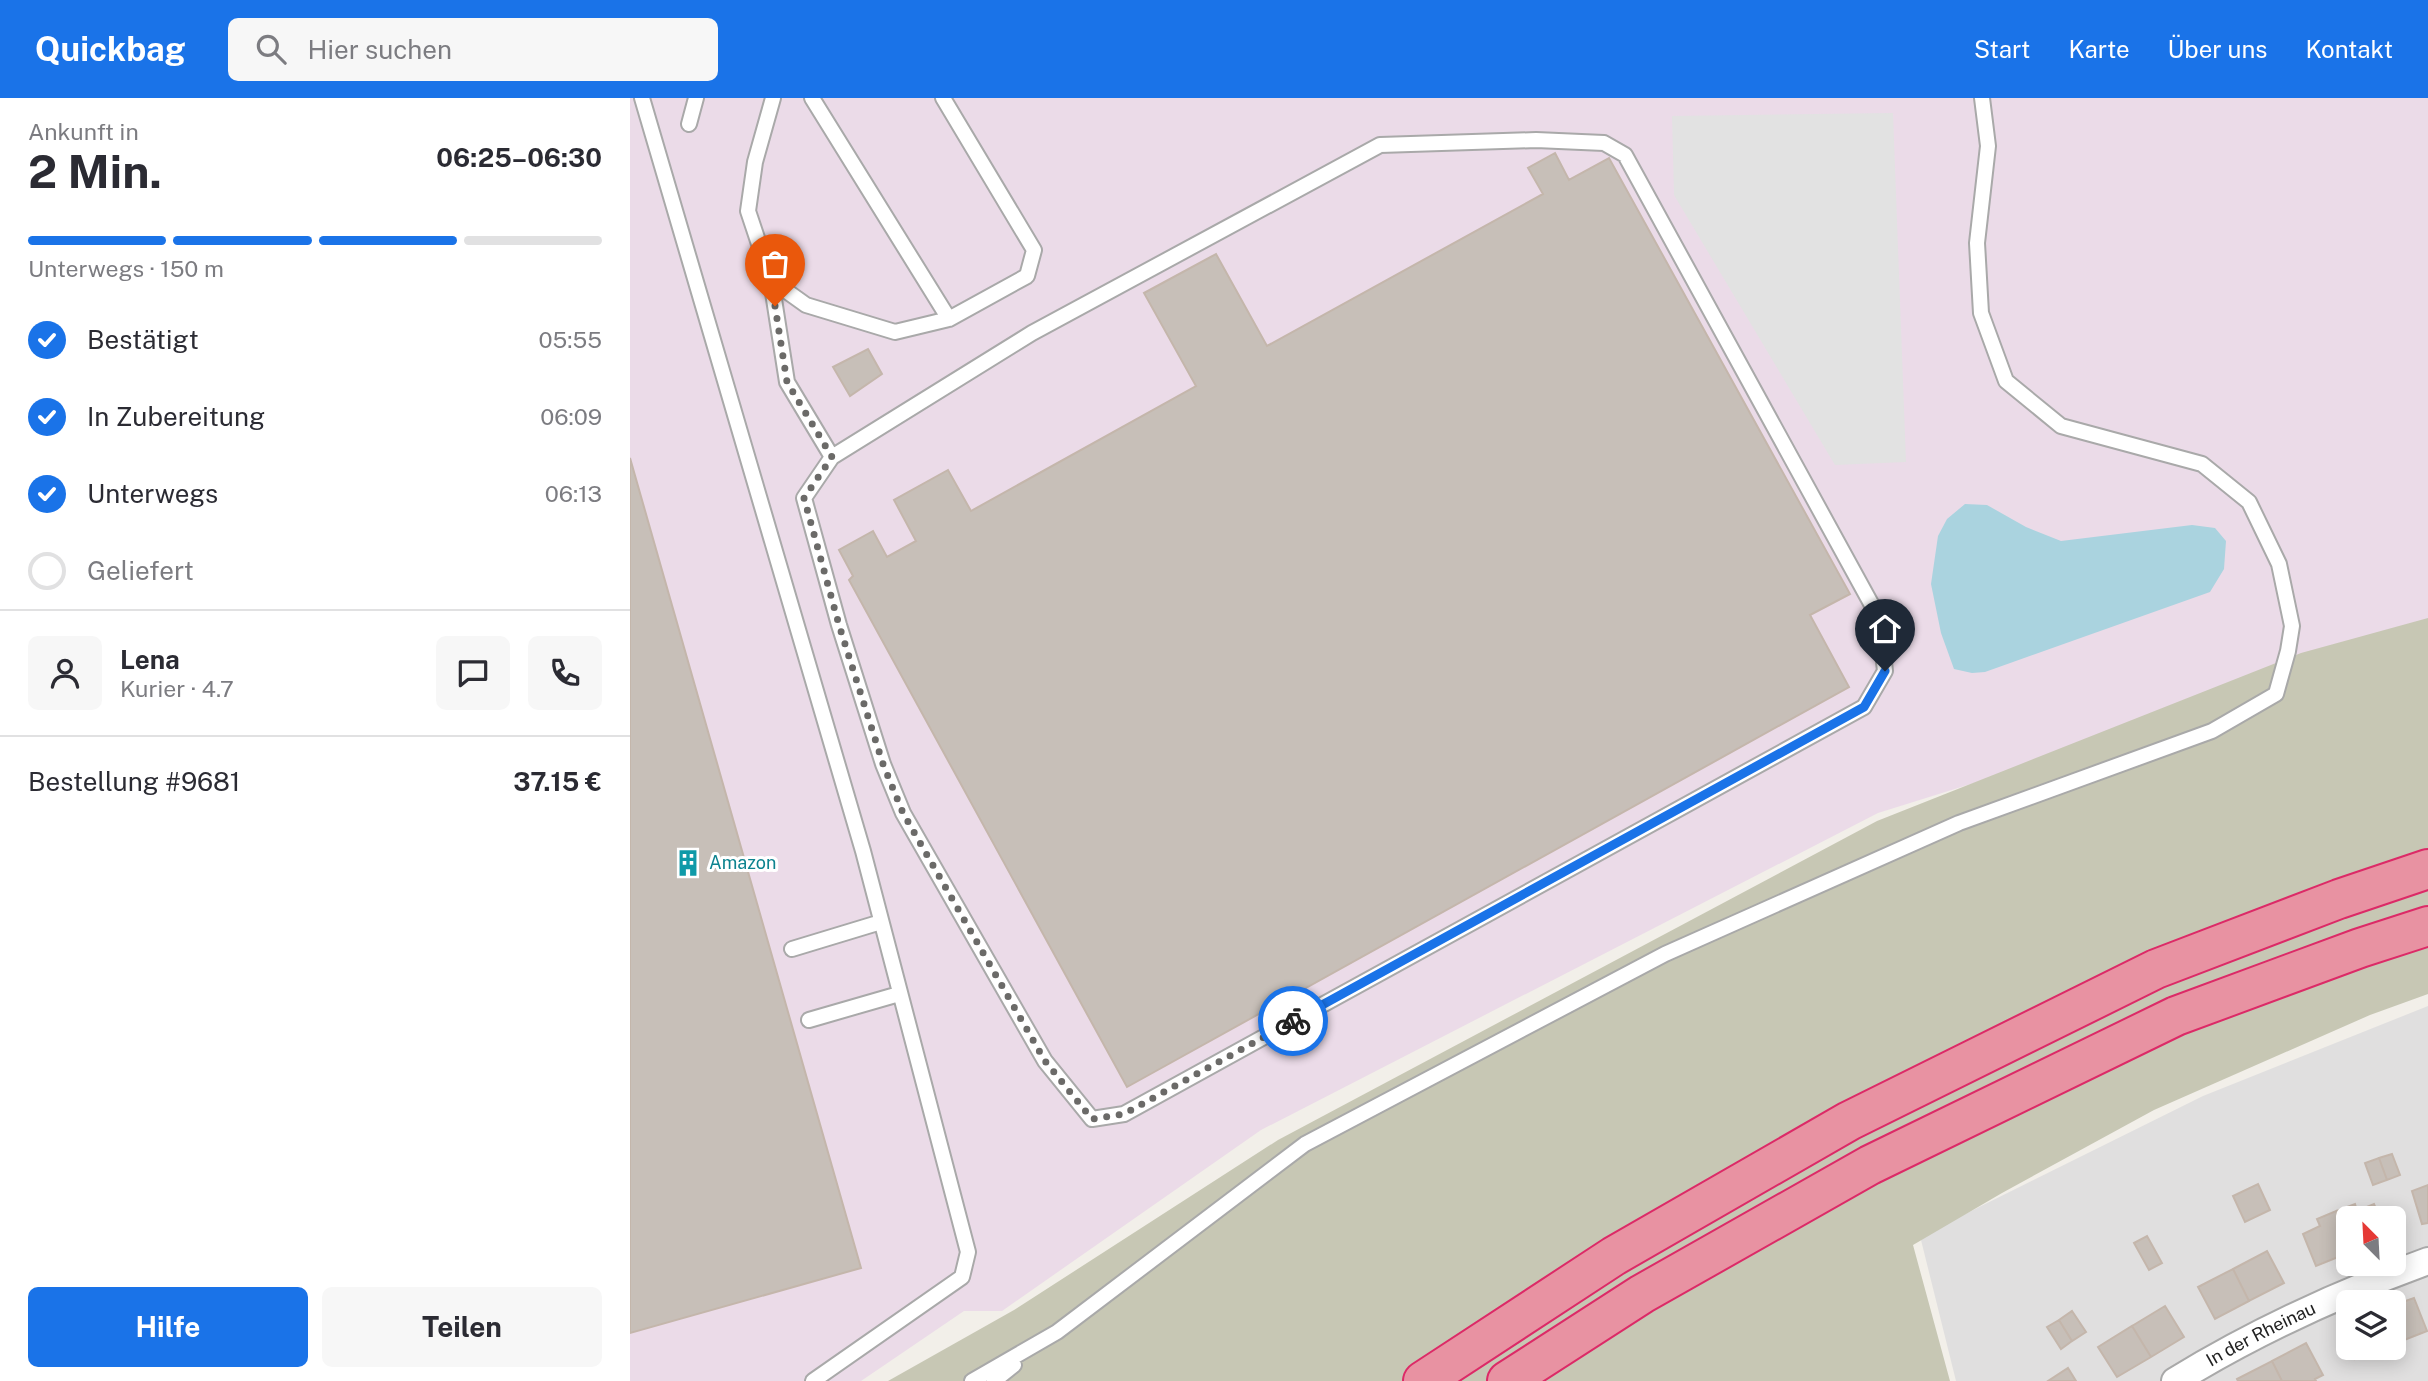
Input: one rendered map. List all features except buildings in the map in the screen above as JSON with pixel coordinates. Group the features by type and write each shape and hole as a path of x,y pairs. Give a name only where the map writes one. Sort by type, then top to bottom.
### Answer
{"highway":[{"path":"1423,1381 1614,1256 1849,1121 2156,969 2339,899 2428,869"},
{"path":"1507,1381 1642,1294 1870,1165 2176,1016 2428,926"}],"street":[{"name":"In der Rheinau","path":"2175,1381 2224,1351 2346,1292 2428,1261"}],"lane":[{"path":"642,98 852,811 968,1252 962,1277 813,1381"},
{"path":"689,124 696,98"},
{"path":"773,98 755,162 748,211 771,281 787,382 832,457"},
{"path":"812,98 949,319"},
{"path":"771,281 806,305 895,332 949,319 1027,276 1034,250 943,98"},
{"path":"994,1381 1305,1144 1665,954 1959,823 2212,731 2276,694 2292,626 2279,564 2249,502 2202,464 2060,426 2006,381 1981,313 1977,243 1987,146 1983,98"},
{"path":"1536,139 1604,143 1625,155 1878,618 1885,671 1864,707 1124,1114 1092,1119 1045,1061 903,813 883,764 839,625 804,498 832,457 1032,332 1380,145 1536,139"},
{"path":"792,949 881,922"},
{"path":"809,1020 900,994"},
{"path":"972,1381 1057,1332"}],"shaded area":[{"path":"630,98 2428,98 2428,641 1878,813 1261,1130 1002,1311 964,1311 861,1381 630,1381"},
{"path":"1893,113 1906,462 1835,465 1674,195 1672,116"},
{"path":"2428,618 2428,994 2370,1015 2154,1110 1913,1245 1950,1381 888,1381 1014,1310 1278,1140 1877,821 2301,653"},
{"path":"2428,1006 2428,1381 1956,1381 1921,1240 1941,1226 2203,1096"}],"water":[{"path":"1965,504 1987,505 2026,527 2061,541 2192,525 2215,528 2226,541 2224,569 2210,592 1985,672 1972,673 1954,669 1941,633 1931,584 1938,536 1947,519"}],"way so far":[{"path":"775,306 787,382 832,457 804,498 839,625 883,764 903,813 1045,1061 1092,1119 1124,1114 1293,1021"}],"place":[{"name":"Amazon","path":"688,863"}],"route":[{"path":"1293,1021 1864,707 1885,671"}]}
